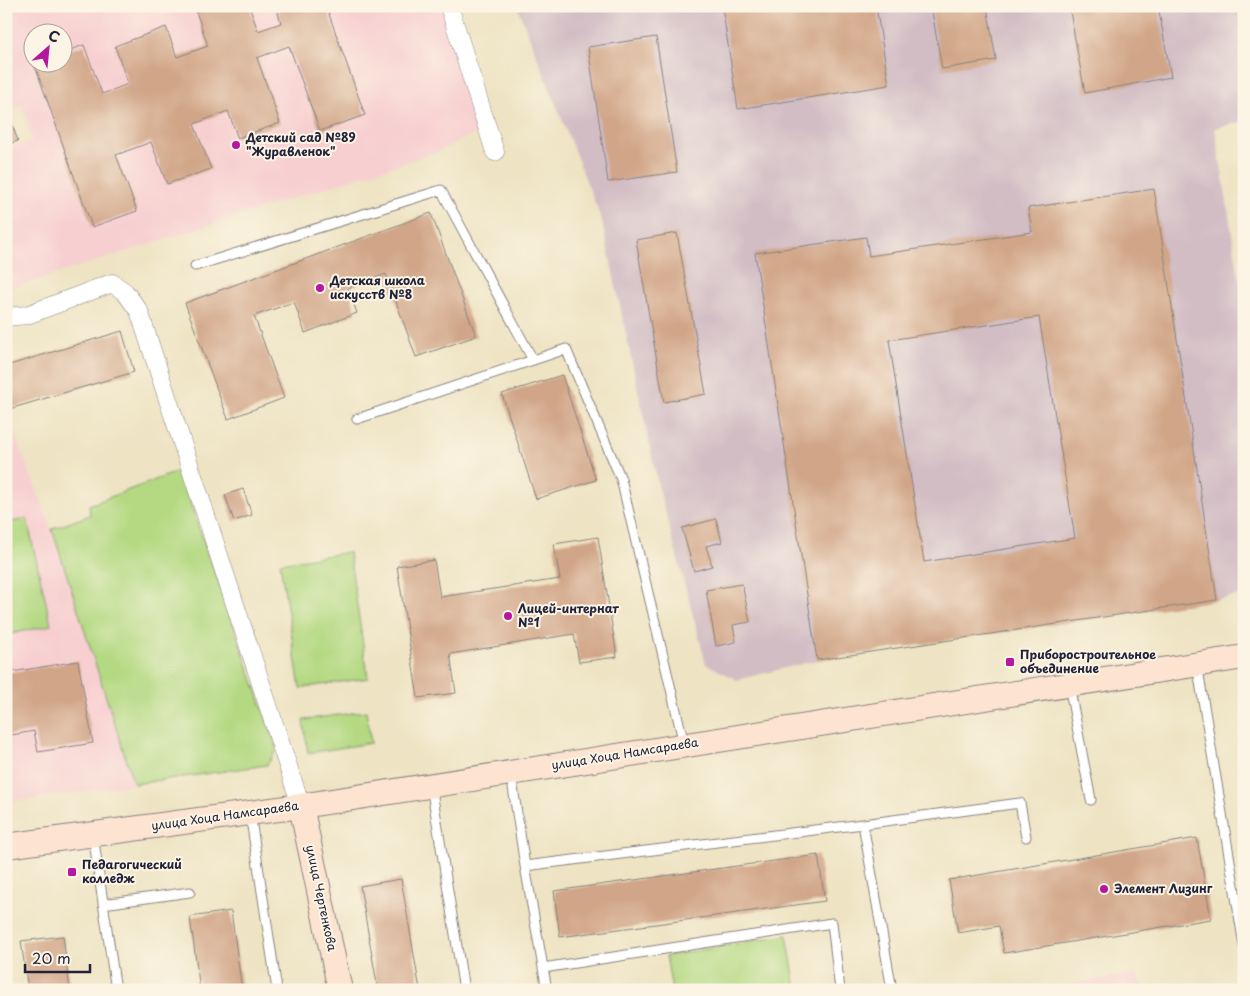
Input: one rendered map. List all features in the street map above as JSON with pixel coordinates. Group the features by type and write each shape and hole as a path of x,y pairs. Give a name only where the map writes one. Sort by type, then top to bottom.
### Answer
{"street":[{"path":"449,6 495,152"},
{"path":"6,317 27,315 112,283 125,292 139,311 302,806"},
{"name":"улица Хоца Намсараева","path":"6,846 302,806 431,784 1244,657"},
{"name":"улица Чертенкова","path":"302,806 340,990"}],"lane":[{"path":"195,266 441,190 533,360"},
{"path":"357,419 566,349 621,479 684,745"},
{"path":"1197,664 1244,945"},
{"path":"1069,684 1090,800"},
{"path":"511,772 525,866 547,990"},
{"path":"431,784 464,990"},
{"path":"525,866 1020,803 1026,837"},
{"path":"250,813 277,990"},
{"path":"863,824 892,990"},
{"path":"93,834 116,990"},
{"path":"103,904 190,892"},
{"path":"543,968 832,923 840,990"}],"shaded area":[{"name":"Детский сад №89 \"Журавленок\"","path":"6,6 446,6 489,127 437,152 6,290 6,148 32,141 23,105 6,110"},
{"path":"517,6 1243,6 1244,121 1215,128 1244,309 1244,594 1217,600 817,660 737,680 706,664 659,489 602,221"},
{"path":"6,413 52,529 90,515 89,505 179,471 267,765 6,803"},
{"path":"1136,973 1144,990 1032,990"}],"green space":[{"path":"179,471 277,749 267,765 134,784 52,529 90,515 89,505"},
{"path":"27,519 51,625 6,635 6,523"},
{"path":"349,552 368,678 300,688 280,563"},
{"path":"366,711 371,743 308,753 303,720"},
{"path":"787,935 796,988 786,990 672,990 666,956"}],"building":[{"path":"194,6 249,6 258,31 281,23 276,6 326,6 365,115 320,131 289,46 257,58 280,123 238,138 228,111 194,124 211,169 167,184 151,142 116,155 137,211 92,227 37,72 72,72 72,49 84,45 102,94 128,84 115,46 166,27 177,57 208,46"},
{"path":"722,6 876,6 889,85 738,109"},
{"path":"931,6 987,6 996,60 942,69"},
{"path":"1069,6 1158,6 1171,77 1085,93"},
{"path":"656,37 677,172 608,182 588,47"},
{"path":"11,122 18,141 6,145 6,123"},
{"path":"1154,189 1217,600 817,660 755,253 866,237 869,256 1032,232 1028,208","holes":["1039,317 1075,538 924,562 889,340"]},
{"path":"431,213 476,336 416,357 386,274 348,288 357,313 305,333 294,302 254,316 284,398 228,419 185,303"},
{"path":"677,233 706,394 664,402 636,240"},
{"path":"122,331 134,372 6,410 6,366"},
{"path":"562,375 596,480 536,499 502,394"},
{"path":"243,489 252,515 234,521 225,495"},
{"path":"716,519 722,542 706,546 712,566 694,571 682,528"},
{"name":"Лицей-интернат №1","path":"598,537 617,657 579,662 574,634 450,654 456,693 418,698 397,566 434,560 440,597 560,579 554,544"},
{"path":"742,584 750,622 733,625 736,642 716,646 706,590"},
{"path":"78,661 93,743 38,752 34,731 6,736 6,673"},
{"path":"1197,838 1211,919 1004,953 999,926 958,933 949,880"},
{"path":"818,855 825,901 560,937 554,891"},
{"path":"401,879 420,990 378,990 360,886"},
{"path":"231,911 242,990 200,990 190,917"},
{"path":"63,936 70,990 28,990 21,941"}],"place":[{"name":"Детский сад №89 \"Журавленок\"","path":"236,145"},
{"name":"Детская школа искусств №8","path":"320,288"},
{"name":"Лицей-интернат №1","path":"508,616"},
{"name":"Приборостроительное объединение","path":"1010,662"},
{"name":"Педагогический колледж","path":"72,872"},
{"name":"Элемент Лизинг","path":"1104,889"}]}
